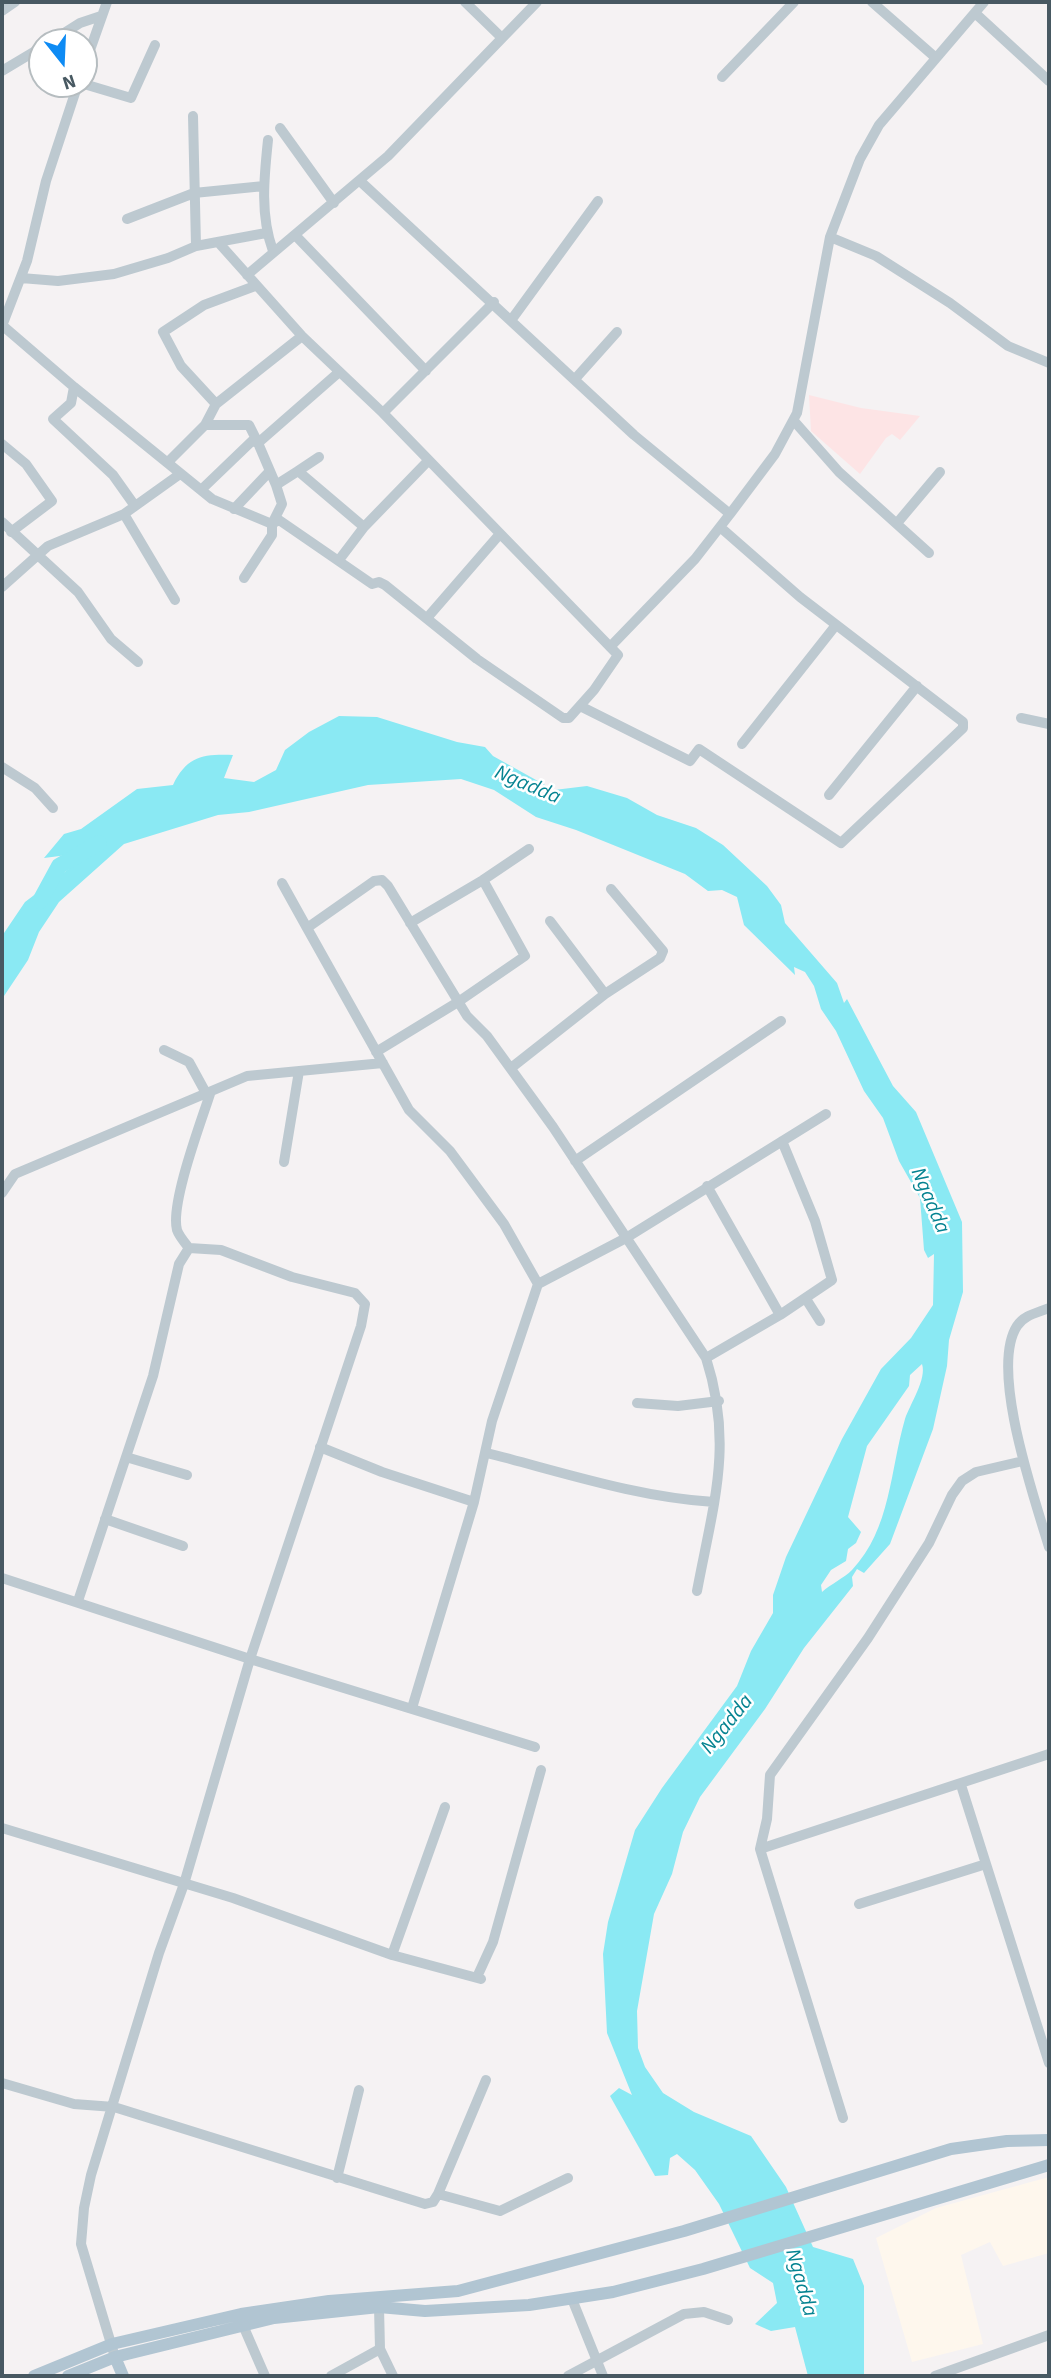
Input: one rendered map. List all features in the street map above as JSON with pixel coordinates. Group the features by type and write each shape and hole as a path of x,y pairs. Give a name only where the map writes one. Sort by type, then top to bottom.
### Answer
{"main road":[{"path":"34,2376 259,2311 329,2301 458,2291 684,2231 951,2149 1007,2141 1049,2140"},
{"path":"68,2376 113,2351 242,2323 379,2307 425,2311 572,2300 703,2269 1049,2165"},
{"path":"113,2351 122,2376"}],"street":[{"path":"2,11 15,2"},
{"path":"465,2 502,38"},
{"path":"247,275 360,181 537,2"},
{"path":"722,77 794,2"},
{"path":"872,2 936,58"},
{"path":"610,647 695,559 775,454 794,421 830,237 860,159 879,125 984,2"},
{"path":"97,28 105,3"},
{"path":"975,13 1049,81"},
{"path":"72,28 101,16"},
{"path":"98,88 131,98 155,45"},
{"path":"2,71 28,55"},
{"path":"74,98 46,181 20,278 2,326 114,422 201,490 234,509 272,524"},
{"path":"194,116 196,246"},
{"path":"279,128 334,203"},
{"path":"268,140 264,186 266,233 273,251"},
{"path":"360,181 420,240 494,302 643,443 730,514"},
{"path":"127,219 194,193 264,186"},
{"path":"512,319 598,201"},
{"path":"20,278 58,281 114,274 168,258 196,246 266,233"},
{"path":"295,235 426,371"},
{"path":"830,237 876,256 950,303 1008,346 1049,363"},
{"path":"218,242 302,336 383,413 499,536 618,655 569,719 564,718 477,659 391,588 379,582 372,584 279,520 272,524"},
{"path":"216,404 181,366 163,332 204,305 255,286"},
{"path":"383,413 494,302"},
{"path":"575,379 617,332"},
{"path":"168,462 205,425 216,404 302,336"},
{"path":"258,443 338,373"},
{"path":"74,387 71,403 53,419 113,475 135,506"},
{"path":"794,421 839,472 898,522 929,553"},
{"path":"205,425 249,425 282,504 272,524 272,535 244,578"},
{"path":"201,490 252,441 258,443"},
{"path":"2,444 26,464 52,501 11,532"},
{"path":"276,485 318,457"},
{"path":"338,560 364,527 427,461"},
{"path":"234,509 270,471"},
{"path":"298,471 364,527"},
{"path":"898,522 940,472"},
{"path":"2,587 48,546 124,514 180,474"},
{"path":"124,514 175,600"},
{"path":"2,522 78,592 111,639 138,662"},
{"path":"580,706 690,761 699,749 813,821 841,843 963,728 963,722 836,625 720,527"},
{"path":"427,618 499,536"},
{"path":"742,744 836,625"},
{"path":"829,795 917,686"},
{"path":"1021,718 1049,724"},
{"path":"2,767 35,788 53,808"},
{"path":"410,923 529,849"},
{"path":"307,928 365,886 382,880 458,1002 511,1068 626,1238 650,1269 706,1358 719,1401 722,1450 697,1591"},
{"path":"376,1052 458,1002 525,956 483,880"},
{"path":"282,883 409,1110 450,1151 504,1224 538,1284"},
{"path":"511,1068 604,995 660,958 663,951 611,889"},
{"path":"550,921 604,995"},
{"path":"575,1161 781,1020"},
{"path":"113,2351 81,2244 84,2208 91,2175 184,1884 250,1660 365,1304 355,1293 292,1277 221,1250 189,1248 177,1232 176,1220 180,1192 208,1094 189,1062 164,1051"},
{"path":"2,1193 15,1174 99,1136 247,1076 383,1063"},
{"path":"284,1162 299,1071"},
{"path":"412,1708 474,1502 492,1421 538,1284 626,1238 826,1114"},
{"path":"706,1358 830,1283 832,1276 815,1221 782,1141"},
{"path":"707,1186 780,1315"},
{"path":"78,1601 153,1376 179,1264 189,1248"},
{"path":"806,1299 820,1321"},
{"path":"1049,1308 1027,1316 1014,1333 1008,1376 1023,1461 1049,1547"},
{"path":"637,1403 678,1406 719,1401"},
{"path":"320,1447 382,1472 474,1502"},
{"path":"487,1453 584,1480 677,1500 714,1502"},
{"path":"126,1457 187,1475"},
{"path":"843,2118 760,1849 767,1819 770,1775 868,1638 929,1543 957,1488 976,1472 1023,1461"},
{"path":"105,1519 183,1546"},
{"path":"2,1578 250,1660 535,1747"},
{"path":"760,1849 1049,1755"},
{"path":"2,1828 318,1926 392,1955 479,1978 493,1942 541,1770"},
{"path":"961,1785 1049,2063"},
{"path":"392,1955 444,1807"},
{"path":"859,1904 986,1864"},
{"path":"2,2083 74,2104 114,2107 425,2204 433,2202 438,2194 486,2080"},
{"path":"338,2178 359,2090"},
{"path":"438,2194 500,2211 568,2178"},
{"path":"572,2300 603,2376"},
{"path":"379,2307 380,2349 393,2376"},
{"path":"568,2376 684,2314 704,2312 727,2319"},
{"path":"242,2323 265,2376"},
{"path":"935,2376 1049,2335"},
{"path":"331,2376 380,2349"}],"shaded area":[{"path":"809,395 861,408 920,416 900,440 892,434 886,438 860,474 811,431"},
{"path":"1049,2177 1049,2253 1003,2266 990,2242 961,2255 983,2344 912,2362 876,2238 936,2208"}],"water":[{"path":"339,716 377,717 457,742 485,747 493,756 554,790 587,786 627,798 657,815 696,828 723,845 767,886 781,905 785,923 837,983 844,1003 847,999 893,1086 916,1112 962,1222 963,1292 949,1340 947,1366 933,1429 890,1544 864,1573 857,1569 852,1577 853,1586 804,1648 765,1709 700,1797 683,1832 672,1874 654,1914 637,2011 638,2048 645,2067 663,2093 694,2112 751,2136 786,2187 813,2247 853,2259 864,2286 864,2376 808,2376 795,2327 771,2331 755,2324 777,2303 773,2283 750,2268 719,2204 695,2170 677,2154 670,2158 668,2175 655,2176 610,2096 619,2088 632,2095 607,2033 603,1954 608,1922 635,1830 662,1788 737,1686 751,1651 773,1613 773,1595 786,1557 842,1439 881,1369 911,1338 933,1305 934,1254 928,1258 924,1250 920,1198 899,1161 883,1118 864,1091 836,1031 821,1009 814,986 805,972 794,967 795,975 744,925 737,897 722,890 708,891 685,874 576,830 536,817 494,790 461,779 368,785 249,812 218,815 124,844 59,902 39,932 28,960 2,999 2,936 25,902 91,852 44,858 64,834 81,829 137,789 173,785 190,762 205,756 233,755 224,778 254,782 276,770 285,750 309,732","holes":["922,1364 923,1370 905,1419 888,1498 875,1536 852,1570 822,1592 821,1585 831,1570 846,1561 848,1549 856,1543 861,1532 848,1517 867,1446 909,1386 910,1375"]}],"waterway":[{"name":"Ngadda","path":"40,901 59,866 99,843"}]}
